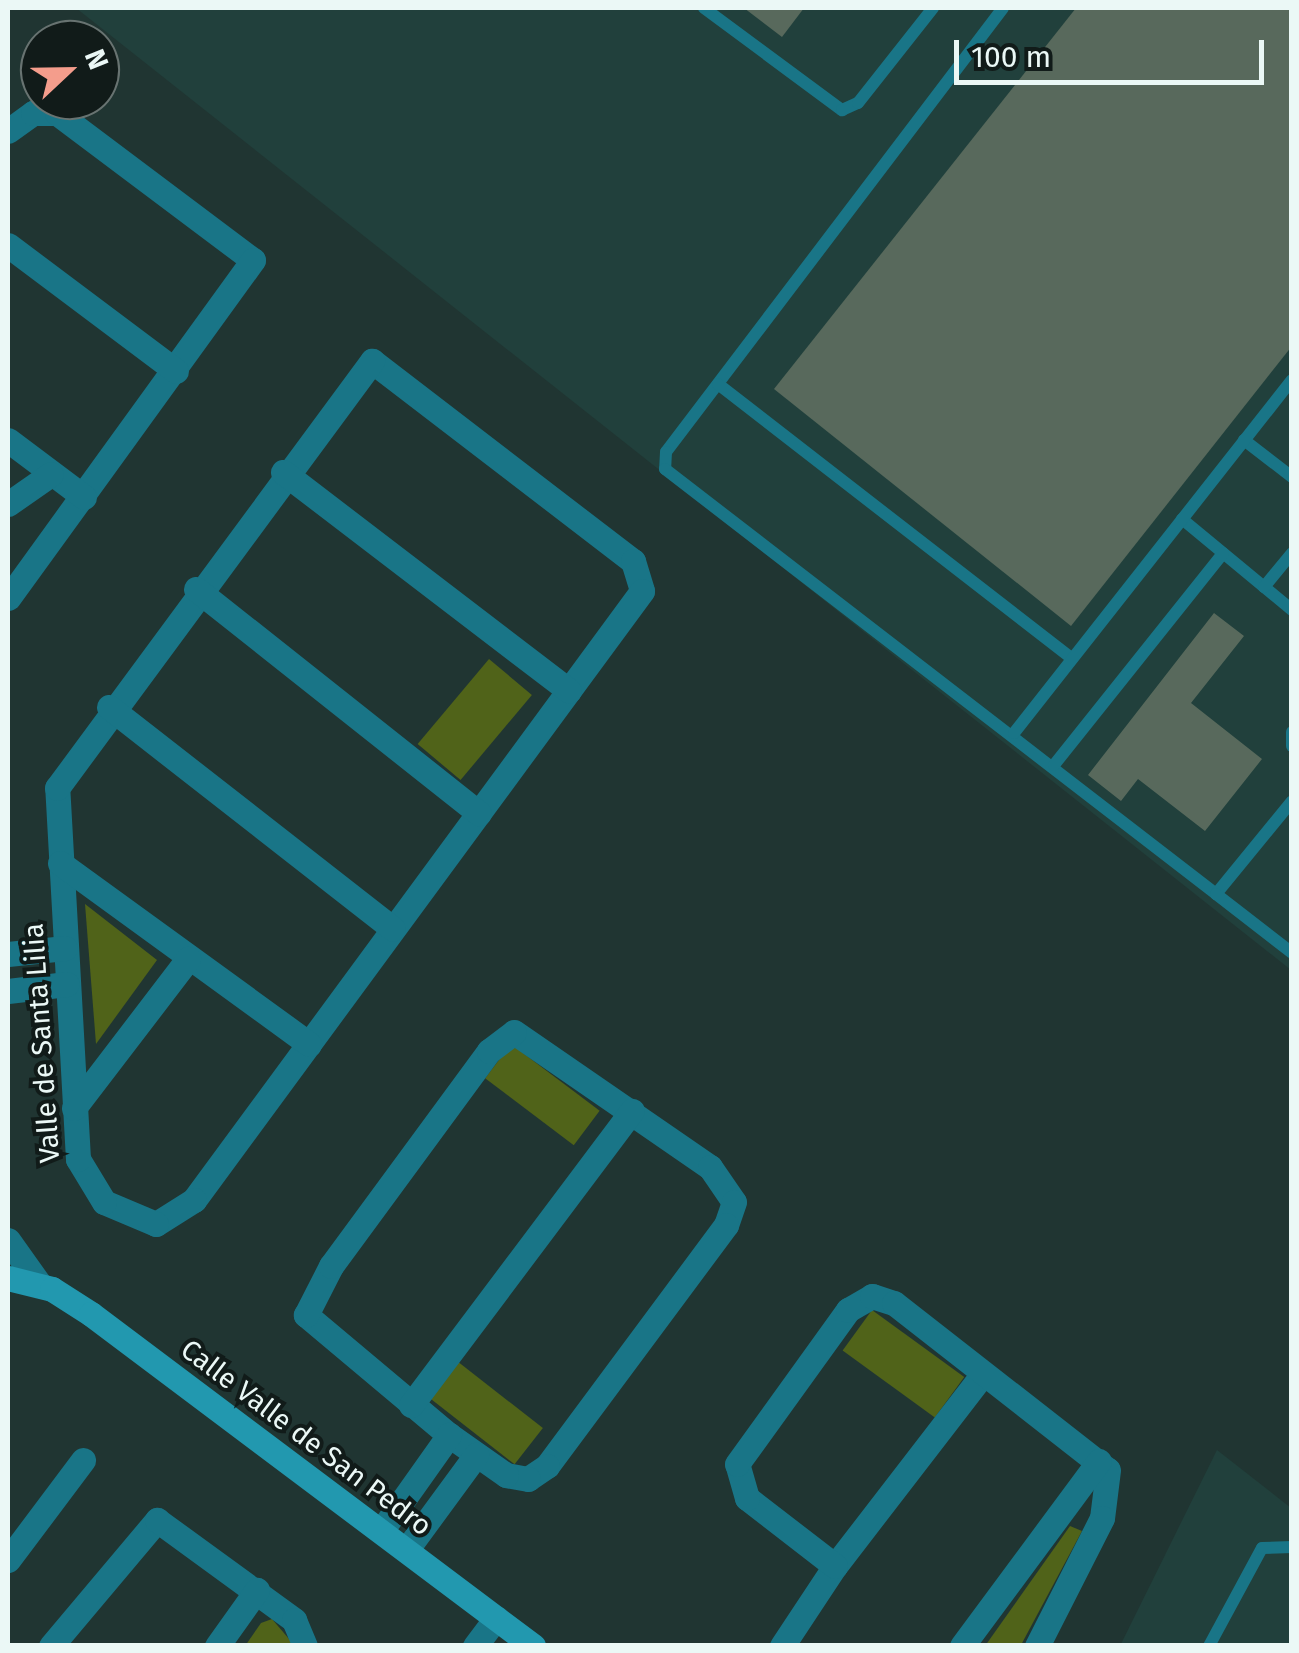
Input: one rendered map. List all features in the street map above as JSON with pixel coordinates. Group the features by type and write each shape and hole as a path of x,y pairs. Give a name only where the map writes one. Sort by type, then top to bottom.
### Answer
{"street":[{"path":"8,132 33,113 57,113 248,252 252,268 8,598"},
{"path":"8,245 176,371"},
{"name":"Valle de Santa Lilia","path":"386,364 643,574 642,590 194,1200 167,1222 143,1220 92,1192 78,1159 57,788 109,706 283,472 358,370 386,364"},
{"path":"8,440 84,498"},
{"path":"283,472 569,691"},
{"path":"8,504 52,474"},
{"path":"196,589 479,813"},
{"path":"109,706 393,929"},
{"path":"60,863 188,960 309,1044"},
{"path":"8,954 65,948"},
{"path":"74,1108 188,960"},
{"path":"8,991 67,984"},
{"path":"524,1034 632,1111 722,1180 732,1214 547,1466 518,1478 476,1455 318,1334 306,1307 505,1035 524,1034"},
{"path":"412,1405 632,1111"},
{"name":"Calle Valle de San Pedro","path":"8,1240 40,1284 534,1646"},
{"name":"Calle Valle de San Pedro","path":"8,1278 40,1284"},
{"path":"834,1566 747,1498 736,1476 848,1310 863,1298 894,1303 1098,1461 1111,1477 1109,1500 1037,1646"},
{"path":"782,1646 834,1566 983,1374"},
{"path":"381,1531 449,1435"},
{"path":"407,1550 476,1455"},
{"path":"8,1560 83,1460"},
{"path":"962,1646 1098,1461"},
{"path":"51,1646 151,1521 175,1527 294,1620 304,1646"},
{"path":"217,1646 257,1590"},
{"path":"475,1646 496,1618"}],"lane":[{"path":"704,8 842,110 858,103 933,8"},
{"path":"1003,8 666,452 669,476 1014,734 1292,953"},
{"path":"1014,734 1292,380"},
{"path":"718,384 1072,659"},
{"path":"1244,440 1292,477"},
{"path":"1182,520 1292,610"},
{"path":"1264,588 1292,552"},
{"path":"1054,765 1223,553"},
{"path":"1292,732 1292,746"},
{"path":"1216,894 1292,801"},
{"path":"1209,1646 1262,1548 1292,1548"}],"shaded area":[{"path":"76,8 1291,8 1291,970 120,43 120,20 91,20"},
{"path":"1217,1450 1291,1508 1291,1645 1120,1646"}],"green space":[{"path":"489,659 532,695 461,780 418,744"},
{"path":"85,904 157,960 96,1044"},
{"path":"511,1044 600,1111 574,1145 485,1078"},
{"path":"872,1310 964,1377 935,1417 843,1350"},
{"path":"457,1361 543,1428 515,1464 429,1397"},
{"path":"1070,1526 1082,1531 1021,1645 985,1646"},
{"path":"272,1619 295,1646 245,1646 261,1623"}],"building":[{"path":"744,8 804,8 782,37"},
{"path":"1076,8 1292,8 1292,346 1071,626 774,389"},
{"path":"1214,613 1244,636 1191,703 1262,759 1205,831 1138,779 1121,801 1088,775"}]}
